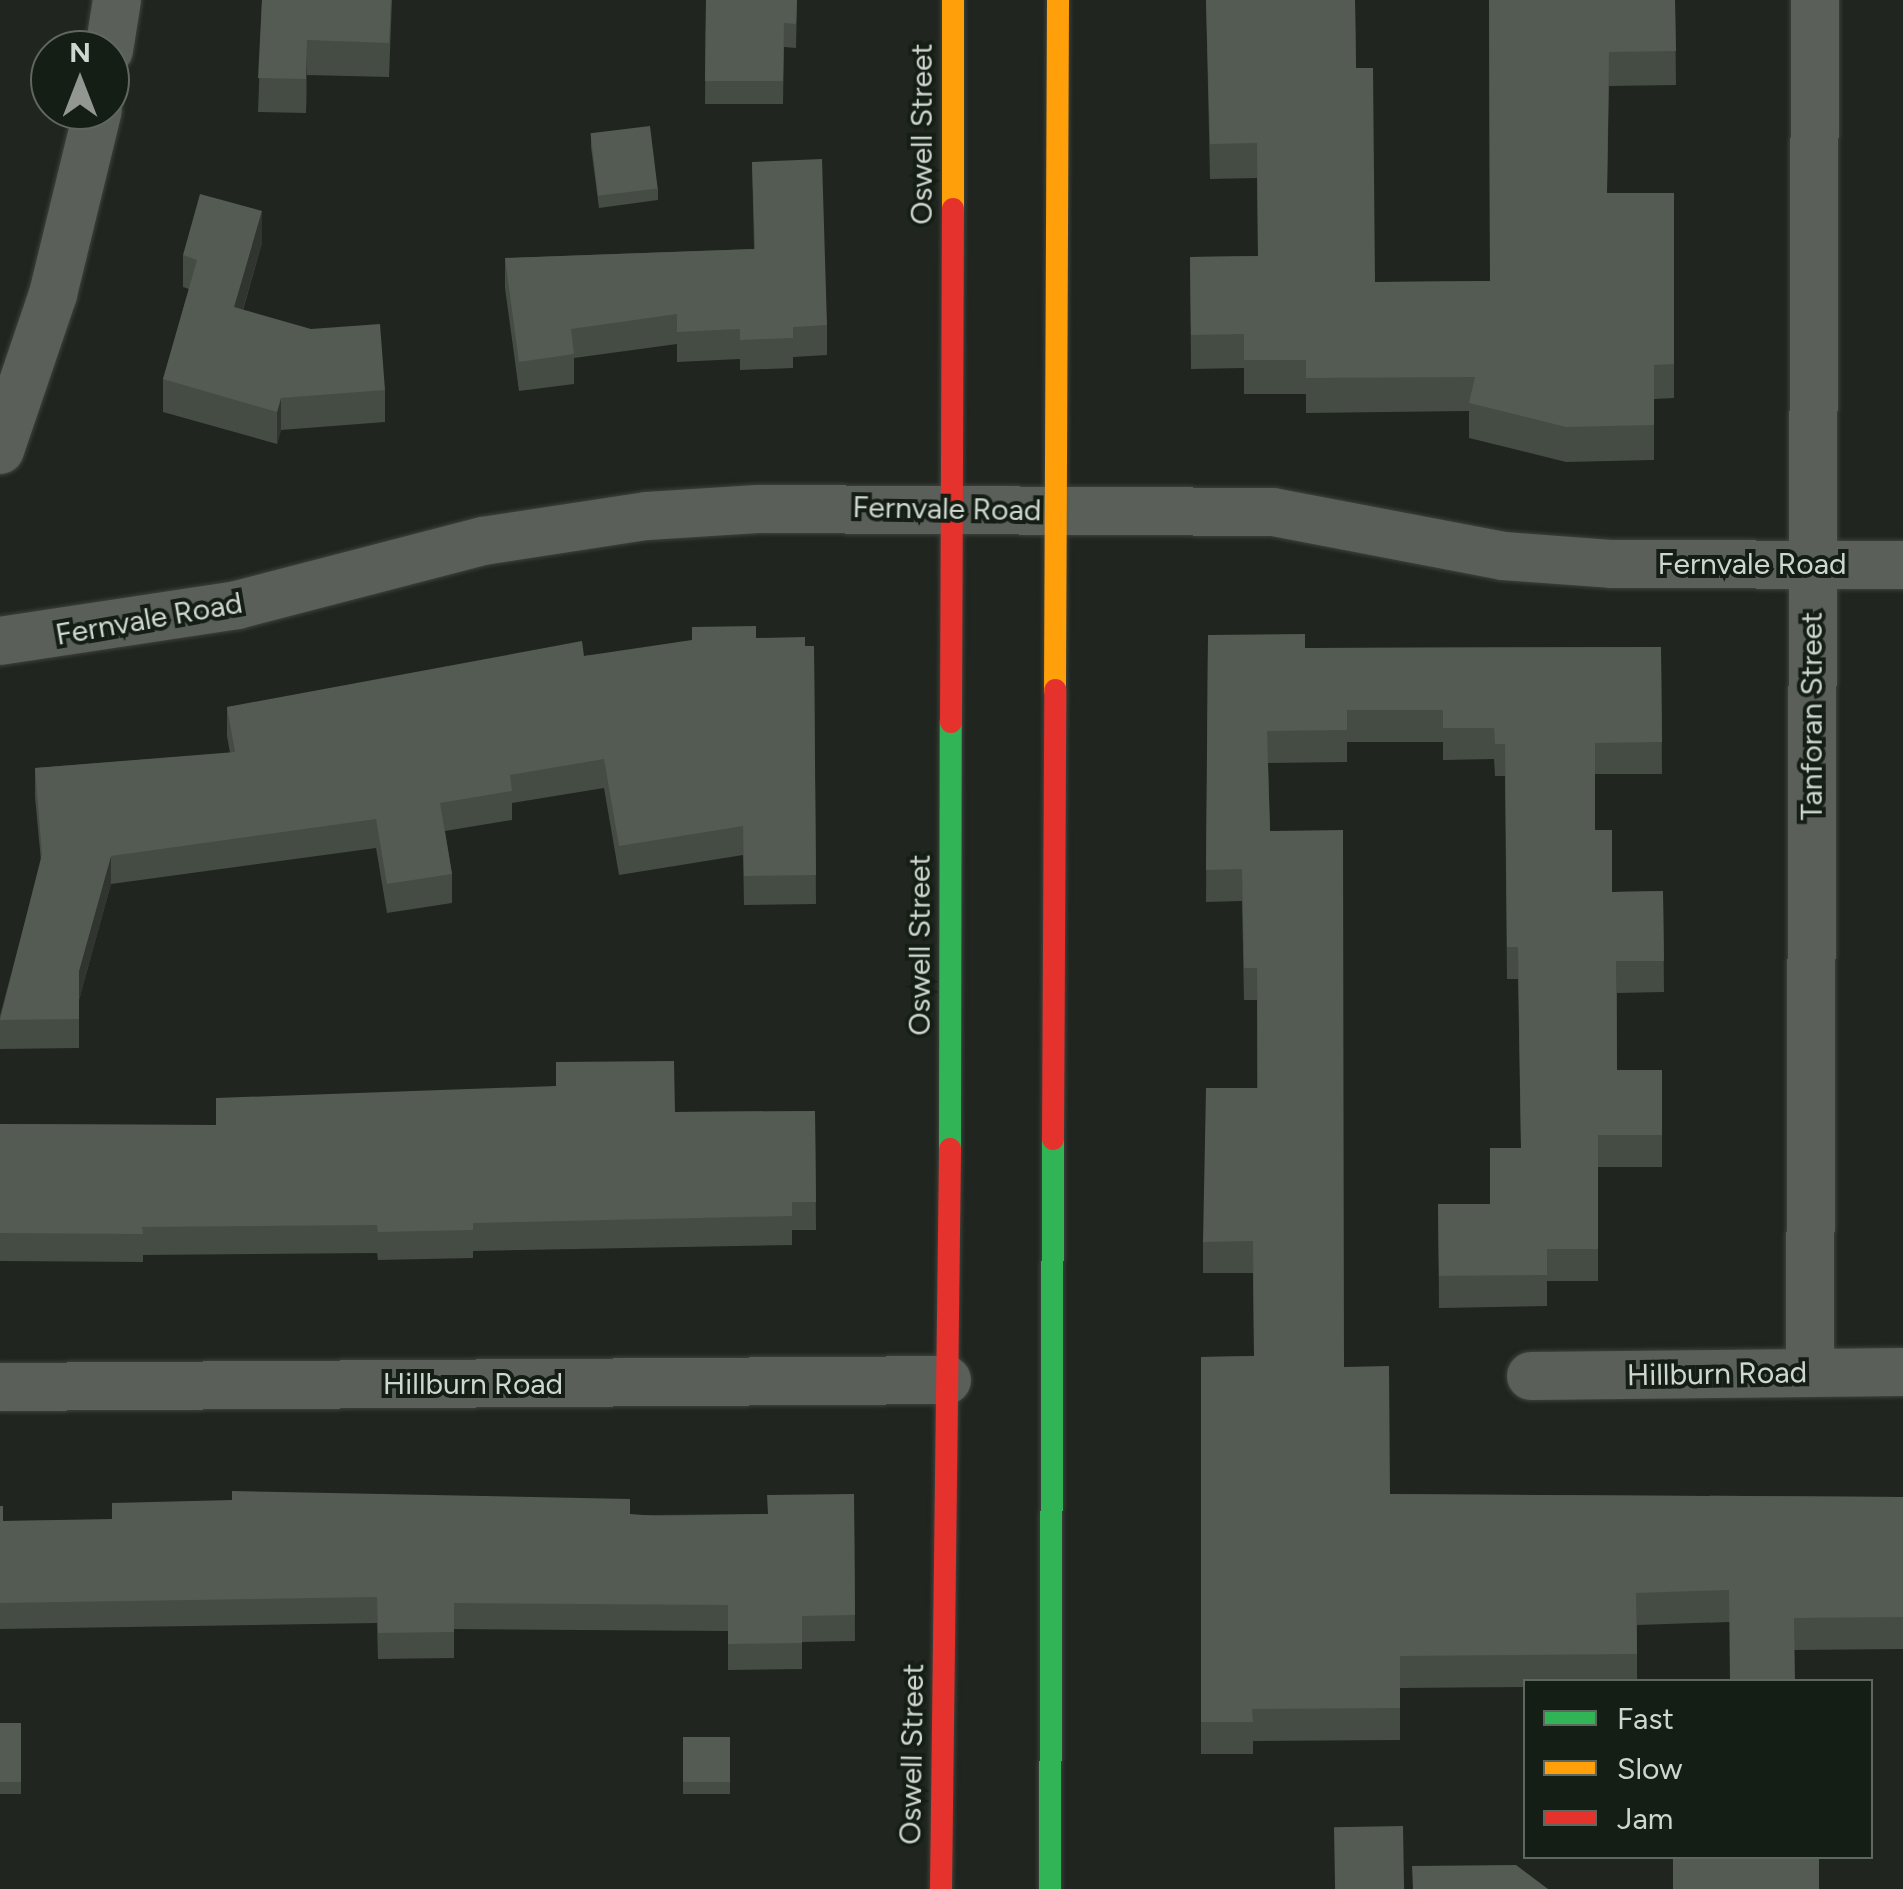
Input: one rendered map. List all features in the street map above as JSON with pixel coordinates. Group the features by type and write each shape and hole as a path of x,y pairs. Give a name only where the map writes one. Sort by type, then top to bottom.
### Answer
{"main road":[{"name":"Oswell Street","path":"940,1889 947,1380 953,0"},
{"path":"1050,1889 1058,0"}],"street":[{"path":"112,30 118,0"},
{"name":"Tanforan Street","path":"1810,1373 1815,0"},
{"path":"0,450 53,294 93,130"},
{"name":"Fernvale Road","path":"0,641 237,605 483,541 647,516 950,506 1274,512 1539,559 1903,565"},
{"name":"Hillburn Road","path":"1532,1376 1903,1372"},
{"name":"Hillburn Road","path":"0,1388 947,1380"}],"building":[{"path":"262,0 391,0 389,43 307,40 306,79 258,78"},
{"path":"706,0 797,0 796,24 784,23 783,81 705,81"},
{"path":"1206,0 1355,0 1356,68 1373,68 1375,282 1490,281 1489,0 1675,0 1676,51 1609,52 1607,193 1674,193 1674,364 1654,365 1654,425 1566,427 1469,403 1475,377 1306,378 1306,360 1244,360 1244,334 1191,335 1190,257 1258,256 1257,143 1210,144"},
{"path":"650,126 658,189 598,196 590,133"},
{"path":"822,159 827,325 793,327 793,338 740,340 740,329 677,332 677,314 571,329 574,354 519,362 505,258 755,249 752,162"},
{"path":"200,194 262,211 234,307 311,329 380,324 385,390 281,398 277,412 163,379 197,260 183,255"},
{"path":"756,626 756,638 805,637 805,646 814,646 816,875 744,876 743,826 619,846 604,759 510,775 512,791 440,803 452,874 387,884 376,819 111,856 79,971 79,1019 0,1020 42,854 35,768 235,752 227,707 582,641 584,656 692,640 692,627"},
{"path":"1305,634 1305,648 1661,647 1662,742 1595,743 1595,830 1612,830 1612,892 1663,891 1664,961 1616,961 1617,1070 1662,1070 1662,1135 1598,1135 1598,1249 1547,1249 1547,1275 1439,1276 1438,1204 1490,1204 1490,1148 1521,1148 1518,947 1507,947 1505,744 1495,744 1494,728 1443,728 1443,710 1347,710 1347,730 1267,731 1270,831 1343,830 1344,1367 1389,1366 1390,1494 1903,1497 1903,1617 1794,1618 1795,1679 1730,1679 1729,1590 1636,1593 1637,1654 1400,1656 1400,1708 1252,1709 1253,1722 1201,1722 1201,1357 1254,1356 1253,1241 1203,1242 1206,1088 1258,1088 1257,968 1244,968 1242,869 1206,870 1208,635"},
{"path":"674,1061 675,1112 815,1111 816,1202 792,1202 792,1216 473,1223 473,1230 378,1232 377,1225 142,1227 143,1234 0,1233 0,1124 216,1125 216,1098 556,1086 556,1062"},
{"path":"232,1491 630,1499 630,1514 656,1516 768,1514 767,1495 854,1494 855,1615 802,1616 802,1643 728,1644 728,1605 454,1603 454,1632 378,1633 377,1597 0,1603 0,1506 3,1521 112,1519 112,1503 232,1500"},
{"path":"0,1723 21,1723 21,1782 0,1782"},
{"path":"683,1737 730,1737 730,1782 683,1782"},
{"path":"1403,1826 1404,1889 1335,1889 1334,1827"},
{"path":"1673,1859 1819,1859 1819,1889 1673,1889"},
{"path":"1516,1865 1548,1889 1413,1889 1412,1866"}],"traffic: fast":[{"path":"950,1149 951,722"},
{"path":"1050,1889 1053,1139"}],"traffic: slow":[{"path":"953,0 953,209"},
{"path":"1055,690 1058,0"}],"traffic: jam":[{"path":"951,722 953,209"},
{"path":"1053,1139 1055,690"},
{"path":"941,1889 950,1149"}]}
